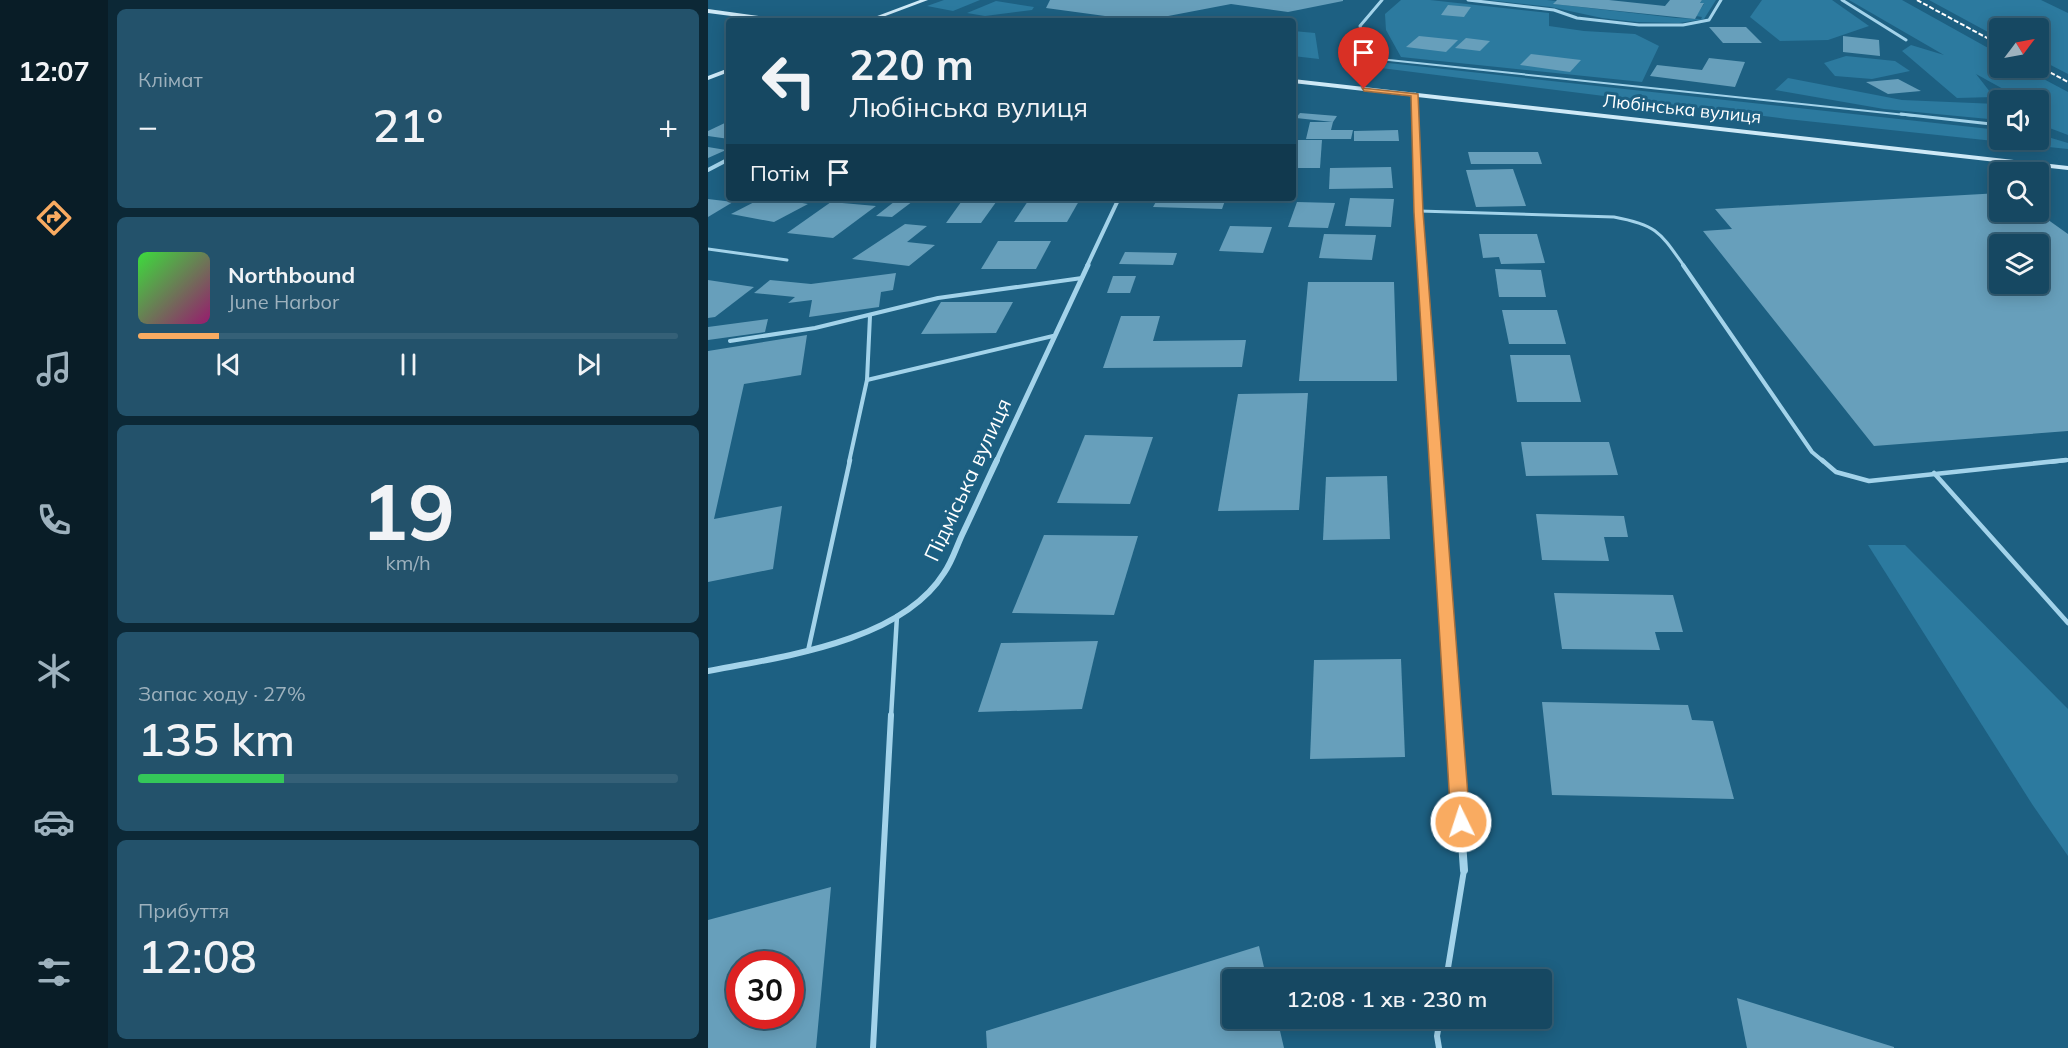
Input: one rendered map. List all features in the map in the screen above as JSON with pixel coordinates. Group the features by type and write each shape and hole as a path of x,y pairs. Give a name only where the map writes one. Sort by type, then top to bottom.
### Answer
{"main road":[{"path":"875,18 925,0"},
{"path":"708,11 759,18"},
{"path":"708,78 726,72"},
{"name":"Любінська вулиця","path":"1296,81 2068,168"}],"street":[{"path":"1364,89 1361,70 1370,58 1360,26 1382,0"},
{"path":"1468,0 1554,10 1577,18 1639,25 1683,25 1705,22 1709,20 1721,0"},
{"path":"1842,0 1906,40"},
{"path":"1415,94 1419,212 1464,870"},
{"path":"708,170 726,161"},
{"name":"Підміська вулиця","path":"708,671 808,651 874,629 915,604 944,574 1118,201"}],"lane":[{"path":"1370,58 1989,124"},
{"path":"1419,212 1614,218 1637,221 1661,233 1812,452 1836,472 1869,481 2068,460"},
{"path":"708,249 787,260"},
{"path":"730,341 815,328 938,298 1082,278"},
{"path":"808,651 867,380 870,316"},
{"path":"867,380 1053,336"},
{"path":"1934,473 2068,623"},
{"path":"873,1048 898,615"},
{"path":"1448,969 1464,870"},
{"path":"1438,1029 1438,1048"}],"shaded area":[{"path":"944,0 980,0 953,11 927,6"},
{"path":"1401,0 1430,0 1549,13 1549,26 1635,34 1659,46 1642,82 1401,57 1386,30 1385,14"},
{"path":"1488,0 1547,0 1556,1 1554,4 1701,19 1702,17 1696,16 1704,4 1700,3 1702,0 1716,0 1704,19 1679,23 1602,18 1551,7"},
{"path":"1762,0 1832,0 1869,26 1828,40 1780,41 1750,17"},
{"path":"1849,0 1902,0 1989,48 1989,78 2042,78 2068,92 2068,135 2049,128 2049,90 2005,90 1976,74 1989,91 1989,97 1957,98 1902,51 1911,45 1944,55"},
{"path":"1929,0 2041,0 2068,13 2068,74 2049,64 2049,18 1989,18 1989,33"},
{"path":"996,1 1034,7 1032,10 985,16 967,13"},
{"path":"1296,31 1315,33 1319,59 1296,56"},
{"path":"1846,56 1895,61 1910,71 1872,79 1835,76 1824,63"},
{"path":"1379,62 1989,129 1989,141 1787,119 1381,68 1377,65"},
{"path":"1788,78 1902,100 1989,104 1989,119 1884,109 1775,90"},
{"path":"2049,137 2068,143 2068,149 2049,147"},
{"path":"1868,545 1905,545 2068,709 2068,856 2032,804"}],"building":[{"path":"1050,0 1343,0 1288,12 1231,4 1158,18 1120,18 1046,8"},
{"path":"1557,0 1609,0 1665,6 1670,0 1702,0 1700,3 1704,3 1695,19 1553,4"},
{"path":"1448,5 1471,7 1464,17 1441,15"},
{"path":"1709,27 1746,27 1762,43 1723,43"},
{"path":"1419,36 1458,40 1446,52 1406,47"},
{"path":"1843,36 1879,40 1880,56 1843,52"},
{"path":"1466,38 1490,41 1480,51 1455,48"},
{"path":"1531,54 1581,60 1570,72 1520,65"},
{"path":"1709,58 1745,62 1735,87 1650,76 1657,65 1702,70"},
{"path":"1898,79 1921,91 1888,94 1866,82"},
{"path":"1300,113 1337,116 1333,122 1296,118"},
{"path":"726,122 726,139 708,136 708,131"},
{"path":"1310,122 1333,122 1331,130 1353,130 1351,139 1306,139"},
{"path":"1398,130 1399,141 1354,141 1354,131"},
{"path":"1296,140 1322,140 1320,168 1296,168"},
{"path":"708,147 726,150 708,158"},
{"path":"1468,152 1538,152 1542,164 1471,164"},
{"path":"1391,167 1393,188 1329,189 1330,168"},
{"path":"1513,169 1526,206 1476,207 1466,170"},
{"path":"1989,194 1989,222 2049,221 2068,234 2068,431 1874,446 1703,231 1732,229 1715,209"},
{"path":"1350,198 1394,199 1391,227 1345,226"},
{"path":"708,199 733,202 708,217"},
{"path":"756,201 791,201 808,204 774,222 731,214"},
{"path":"895,201 913,201 892,217 876,216"},
{"path":"962,201 997,201 981,223 946,223"},
{"path":"1028,201 1079,201 1067,222 1014,222"},
{"path":"1156,201 1225,201 1222,209 1153,207"},
{"path":"831,202 876,206 833,238 787,233"},
{"path":"1297,202 1335,203 1328,228 1288,227"},
{"path":"905,224 927,226 907,242 935,245 909,266 852,259"},
{"path":"1230,226 1272,227 1263,253 1219,251"},
{"path":"1324,234 1376,235 1372,260 1319,258"},
{"path":"1479,234 1537,234 1545,263 1501,264 1499,257 1483,258"},
{"path":"998,241 1051,241 1036,269 981,269"},
{"path":"1125,252 1177,253 1173,265 1119,264"},
{"path":"1495,269 1541,270 1546,297 1499,297"},
{"path":"896,273 893,290 881,292 879,307 809,317 812,300 788,303 795,297 754,293 770,280 811,284"},
{"path":"1113,276 1136,276 1130,293 1107,293"},
{"path":"708,280 754,287 715,317 708,318"},
{"path":"1308,282 1394,282 1397,381 1299,381"},
{"path":"941,302 1013,302 996,333 921,334"},
{"path":"1502,310 1557,310 1566,344 1509,344"},
{"path":"1121,316 1160,316 1153,341 1246,340 1242,367 1103,368"},
{"path":"768,319 765,332 708,340 708,327"},
{"path":"807,335 801,375 744,384 714,519 782,506 773,569 708,582 708,351"},
{"path":"1510,355 1570,355 1581,402 1517,402"},
{"path":"1308,393 1299,510 1218,511 1238,394"},
{"path":"1085,435 1153,437 1130,504 1057,503"},
{"path":"1521,442 1609,442 1618,475 1526,476"},
{"path":"1387,476 1390,539 1323,540 1326,477"},
{"path":"1536,514 1624,516 1628,537 1604,537 1609,561 1542,560"},
{"path":"1044,535 1138,536 1114,615 1012,613"},
{"path":"1554,593 1673,595 1683,632 1655,632 1660,650 1562,649"},
{"path":"1098,641 1082,709 978,712 1001,643"},
{"path":"1401,659 1405,757 1310,759 1314,660"},
{"path":"1542,702 1688,705 1692,720 1713,721 1734,799 1552,795"},
{"path":"831,887 816,1048 708,1048 708,920"},
{"path":"1259,946 1264,969 1222,969 1222,1029 1280,1029 1284,1048 987,1048 986,1031"},
{"path":"1737,998 1894,1047 1894,1048 1747,1048"}],"railway":[{"path":"1917,0 1989,39"},
{"path":"2049,72 2068,82"}],"route":[{"path":"1364,89 1415,94 1419,212 1461,822"}]}
